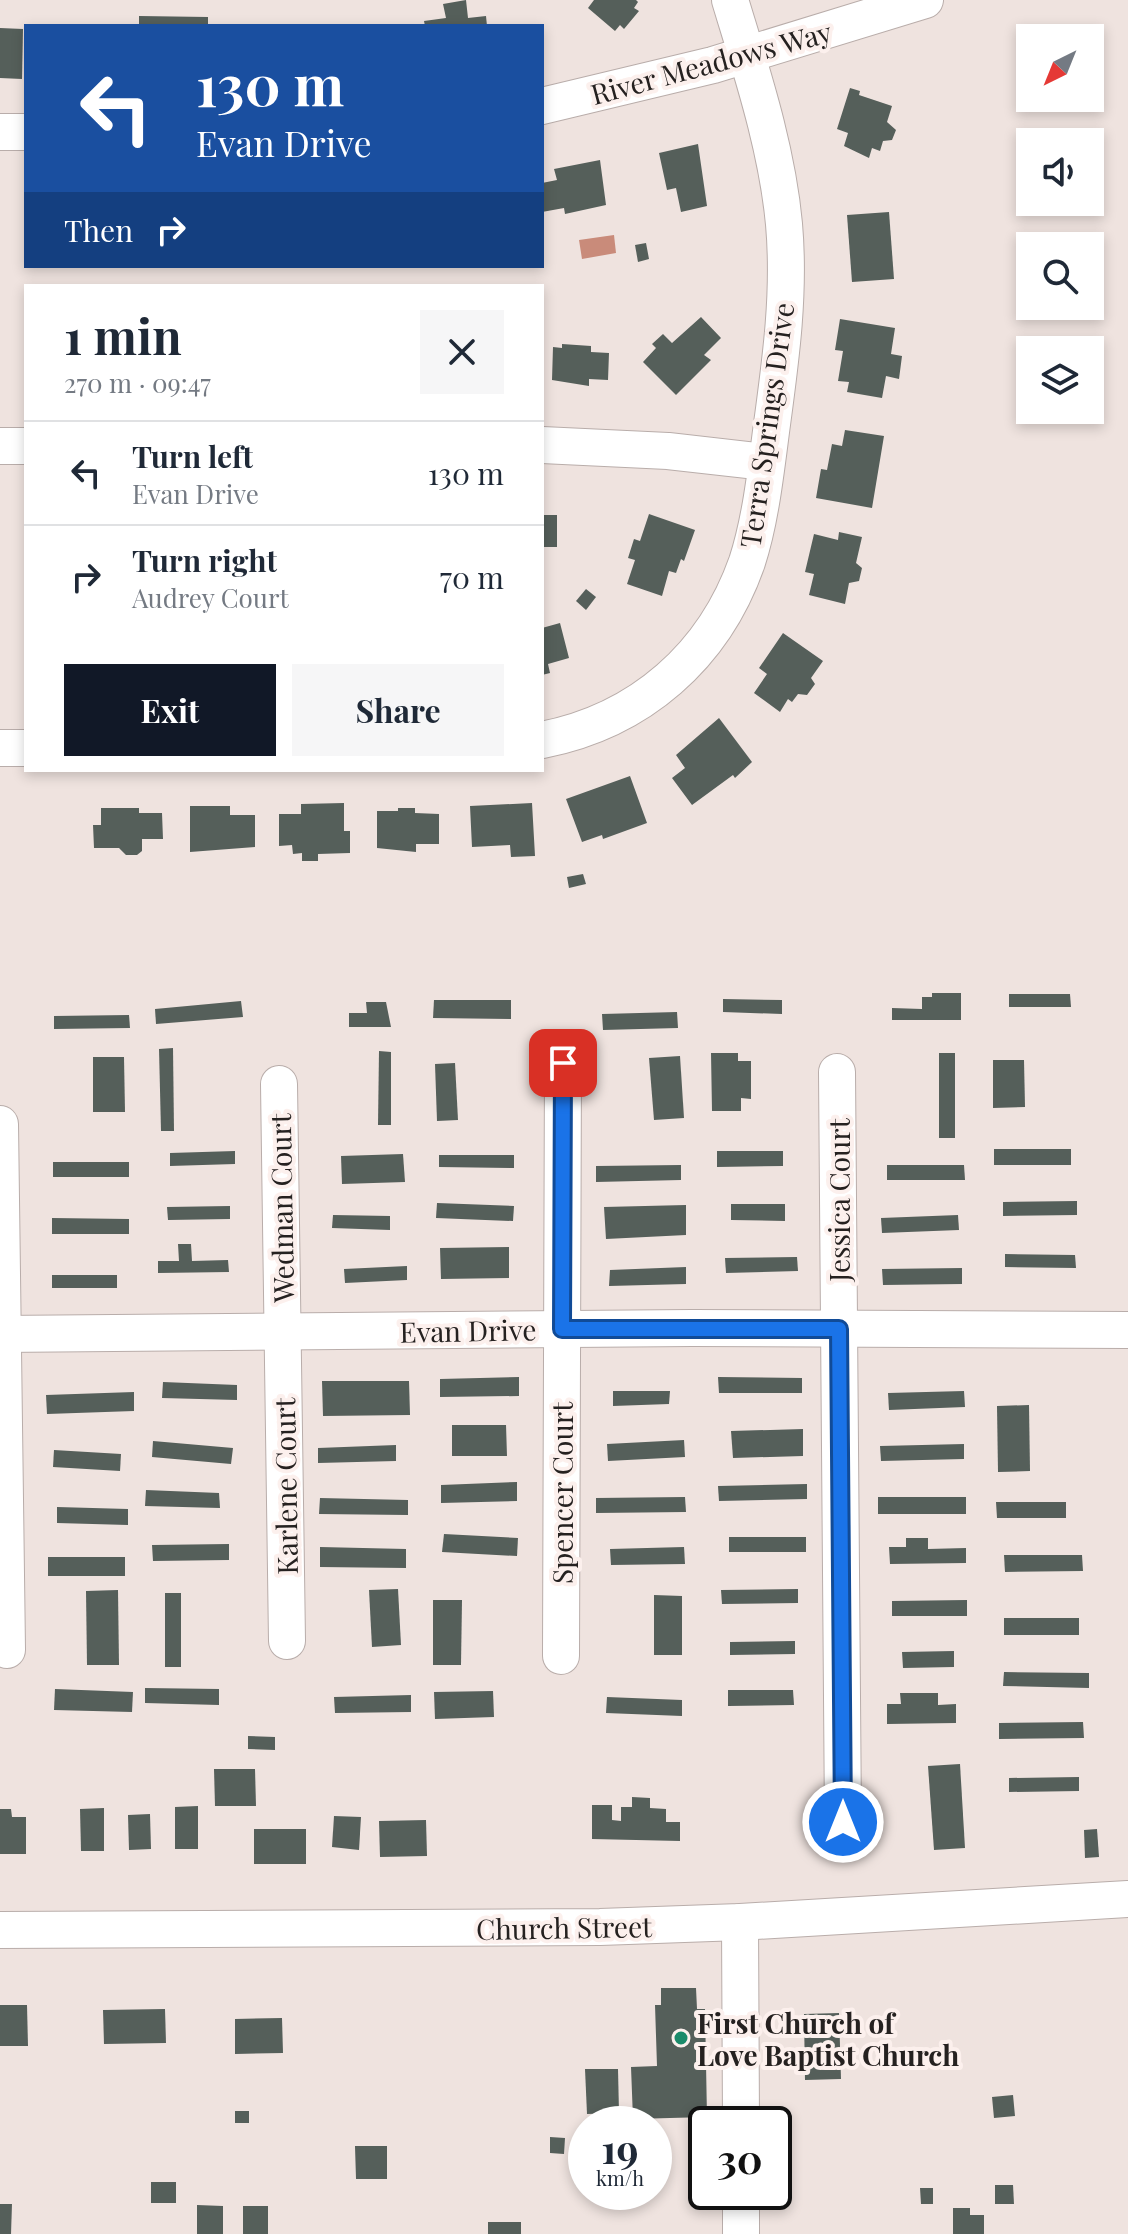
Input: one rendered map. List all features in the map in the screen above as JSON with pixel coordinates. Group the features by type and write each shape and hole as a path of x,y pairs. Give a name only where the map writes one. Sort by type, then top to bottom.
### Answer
{"street":[{"name":"Terra Springs Drive","path":"544,739 608,721 643,701 696,654 734,595 748,558 766,462 783,341 784,225 765,123 730,0"},
{"name":"River Meadows Way","path":"544,106 747,55 925,0"},
{"path":"0,132 24,132"},
{"path":"544,445 668,451 766,462"},
{"path":"0,446 24,446"},
{"path":"0,748 24,748"},
{"name":"Spencer Court","path":"561,1656 563,1063"},
{"name":"Jessica Court","path":"837,1072 843,1822"},
{"name":"Wedman Court","path":"279,1084 283,1332"},
{"path":"0,1124 7,1650"},
{"name":"Evan Drive","path":"2,1334 562,1329 1128,1330"},
{"name":"Karlene Court","path":"283,1332 287,1641"},
{"name":"Church Street","path":"0,1930 560,1928 740,1922 1128,1899"},
{"path":"740,1922 741,2106"},
{"path":"741,2210 741,2234"}],"shaded area":[{"path":"614,235 616,253 582,259 579,240"}],"building":[{"path":"466,0 468,18 486,16 487,24 425,24 424,21 446,18 443,4"},
{"path":"594,0 636,0 638,2 634,8 639,11 624,29 620,25 615,31 588,8"},
{"path":"139,16 208,17 208,24 139,24"},
{"path":"0,28 23,29 22,79 0,78"},
{"path":"850,88 860,91 859,95 892,106 887,122 896,130 892,140 883,141 880,151 872,148 869,158 844,146 848,133 837,129"},
{"path":"698,144 707,206 681,212 676,188 667,190 659,153"},
{"path":"600,160 606,205 565,214 564,208 544,212 544,183 557,180 554,169"},
{"path":"889,212 894,279 852,282 847,215"},
{"path":"646,243 649,259 638,262 635,245"},
{"path":"701,317 721,338 704,355 711,360 676,395 643,362 656,348 652,344 663,334 672,343"},
{"path":"840,319 895,328 891,354 902,356 899,379 886,376 882,398 847,392 849,382 838,381 843,351 835,350"},
{"path":"562,344 591,346 591,352 609,353 608,380 589,379 589,386 552,380 553,347 562,348"},
{"path":"845,430 884,436 872,508 816,498 821,469 827,470 832,444 842,446"},
{"path":"649,514 695,530 684,561 681,559 676,573 669,571 662,596 627,584 635,560 628,558 634,539 640,541"},
{"path":"544,515 557,515 557,547 544,547"},
{"path":"839,532 862,537 856,563 862,568 859,581 849,583 845,604 809,595 814,574 805,572 814,534 838,540"},
{"path":"586,589 596,597 586,610 576,601"},
{"path":"560,623 569,658 548,664 550,673 544,674 544,627"},
{"path":"783,633 823,661 811,678 815,684 807,695 798,694 792,702 788,699 780,712 754,693 767,674 759,668"},
{"path":"719,718 752,762 735,778 733,775 692,805 672,778 685,768 676,755"},
{"path":"630,776 647,823 603,839 602,835 582,842 566,799"},
{"path":"344,803 344,831 350,831 350,853 318,854 318,861 302,861 302,853 293,854 292,845 279,846 279,814 301,814 301,804"},
{"path":"532,803 535,856 511,857 510,845 472,847 470,806"},
{"path":"190,806 230,806 230,815 255,815 255,847 190,852"},
{"path":"101,808 139,808 139,813 162,813 163,839 142,839 142,851 137,855 126,855 119,848 94,848 93,825 101,825"},
{"path":"398,808 415,808 415,813 439,814 439,844 416,844 416,852 377,848 377,811 398,811"},
{"path":"583,874 586,884 569,888 567,877"},
{"path":"932,993 961,993 961,1020 892,1020 892,1008 922,1009 922,997 932,997"},
{"path":"1009,994 1070,994 1071,1007 1009,1007"},
{"path":"723,999 782,1000 782,1014 723,1012"},
{"path":"434,1000 511,1000 511,1019 433,1018"},
{"path":"241,1001 243,1017 156,1024 155,1009"},
{"path":"366,1002 386,1002 391,1027 349,1027 349,1013 367,1013"},
{"path":"677,1012 678,1028 603,1030 602,1014"},
{"path":"129,1015 130,1028 54,1029 54,1016"},
{"path":"173,1048 174,1131 161,1131 159,1049"},
{"path":"379,1051 391,1052 391,1125 378,1125"},
{"path":"711,1053 738,1053 738,1061 751,1061 751,1099 741,1098 741,1111 712,1111"},
{"path":"939,1053 955,1053 955,1138 939,1138"},
{"path":"680,1056 684,1118 654,1120 649,1058"},
{"path":"93,1057 124,1057 125,1112 93,1112"},
{"path":"993,1060 1024,1060 1025,1107 993,1108"},
{"path":"455,1063 458,1120 437,1121 435,1064"},
{"path":"994,1149 1071,1149 1071,1165 994,1165"},
{"path":"235,1151 235,1164 170,1166 170,1153"},
{"path":"717,1151 783,1151 783,1166 717,1167"},
{"path":"403,1154 405,1182 342,1184 341,1156"},
{"path":"439,1155 514,1155 514,1168 439,1167"},
{"path":"53,1162 129,1162 129,1177 53,1177"},
{"path":"681,1165 681,1180 596,1182 596,1166"},
{"path":"887,1165 964,1165 965,1180 887,1180"},
{"path":"1077,1201 1077,1215 1003,1216 1003,1202"},
{"path":"437,1203 514,1206 513,1221 436,1218"},
{"path":"731,1204 785,1204 785,1221 731,1220"},
{"path":"686,1205 686,1235 606,1239 604,1207"},
{"path":"230,1206 230,1219 168,1220 167,1207"},
{"path":"333,1215 390,1216 390,1230 332,1228"},
{"path":"958,1215 959,1230 882,1233 881,1218"},
{"path":"52,1218 129,1219 129,1234 52,1234"},
{"path":"178,1244 191,1244 192,1261 228,1260 229,1272 158,1273 158,1261 179,1261"},
{"path":"509,1247 509,1278 441,1279 440,1248"},
{"path":"1005,1254 1075,1255 1076,1268 1005,1267"},
{"path":"797,1257 798,1271 726,1273 725,1258"},
{"path":"407,1266 407,1280 345,1283 344,1269"},
{"path":"686,1267 686,1284 609,1286 610,1270"},
{"path":"962,1268 962,1284 883,1285 882,1269"},
{"path":"52,1275 117,1275 117,1288 52,1288"},
{"path":"519,1377 519,1396 440,1397 440,1379"},
{"path":"718,1377 802,1378 802,1393 719,1393"},
{"path":"322,1381 409,1381 410,1415 323,1416"},
{"path":"163,1382 237,1385 237,1400 162,1398"},
{"path":"613,1391 670,1391 669,1404 613,1406"},
{"path":"964,1391 965,1407 889,1410 888,1393"},
{"path":"134,1392 134,1411 47,1414 46,1395"},
{"path":"1029,1405 1030,1471 998,1472 997,1406"},
{"path":"452,1425 506,1425 507,1456 452,1456"},
{"path":"803,1429 803,1456 733,1458 731,1431"},
{"path":"684,1440 685,1457 608,1461 607,1444"},
{"path":"153,1441 233,1448 231,1464 152,1457"},
{"path":"964,1444 964,1459 881,1461 880,1446"},
{"path":"396,1445 396,1461 318,1463 318,1448"},
{"path":"54,1450 121,1454 120,1471 53,1467"},
{"path":"517,1482 517,1501 441,1503 441,1485"},
{"path":"807,1484 807,1499 719,1501 718,1486"},
{"path":"146,1490 219,1493 220,1508 145,1506"},
{"path":"685,1497 686,1512 596,1513 596,1498"},
{"path":"878,1497 966,1497 966,1514 878,1514"},
{"path":"320,1498 408,1500 408,1515 319,1514"},
{"path":"996,1502 1066,1502 1066,1518 997,1518"},
{"path":"57,1507 128,1509 128,1525 57,1523"},
{"path":"444,1534 518,1538 517,1556 442,1552"},
{"path":"729,1537 806,1537 806,1552 729,1552"},
{"path":"906,1538 928,1538 928,1549 966,1548 966,1563 890,1564 889,1547 906,1547"},
{"path":"229,1544 229,1560 153,1561 152,1545"},
{"path":"320,1547 406,1549 406,1568 320,1567"},
{"path":"684,1547 685,1564 611,1565 610,1549"},
{"path":"1004,1555 1082,1555 1083,1571 1005,1572"},
{"path":"48,1557 125,1557 125,1576 48,1576"},
{"path":"398,1589 401,1645 372,1647 369,1590"},
{"path":"798,1589 798,1603 722,1604 721,1590"},
{"path":"118,1590 119,1665 87,1665 86,1591"},
{"path":"165,1593 181,1593 181,1667 165,1667"},
{"path":"654,1595 682,1596 682,1655 654,1655"},
{"path":"433,1600 462,1600 461,1665 433,1665"},
{"path":"967,1600 967,1616 892,1616 892,1601"},
{"path":"1004,1618 1079,1618 1079,1635 1004,1635"},
{"path":"795,1641 795,1654 730,1655 730,1642"},
{"path":"954,1651 954,1667 903,1668 902,1652"},
{"path":"1004,1672 1089,1673 1089,1688 1003,1686"},
{"path":"145,1688 219,1689 219,1705 145,1703"},
{"path":"55,1689 133,1692 132,1712 54,1710"},
{"path":"728,1690 793,1690 794,1705 728,1706"},
{"path":"493,1691 494,1717 435,1719 434,1692"},
{"path":"900,1693 938,1693 938,1705 956,1704 956,1723 887,1724 887,1704 901,1704"},
{"path":"411,1695 411,1712 335,1713 334,1697"},
{"path":"607,1697 682,1700 682,1716 606,1713"},
{"path":"1083,1722 1084,1738 999,1739 999,1723"},
{"path":"248,1736 275,1737 275,1750 248,1749"},
{"path":"960,1764 965,1848 934,1850 928,1766"},
{"path":"214,1769 255,1769 256,1806 215,1806"},
{"path":"1079,1777 1079,1791 1009,1792 1009,1778"},
{"path":"632,1797 650,1798 650,1808 666,1809 666,1822 680,1822 680,1841 592,1839 592,1805 612,1805 612,1820 621,1821 621,1807 632,1807"},
{"path":"198,1806 198,1849 175,1849 175,1807"},
{"path":"104,1808 104,1851 81,1851 80,1809"},
{"path":"0,1809 11,1809 12,1817 26,1817 26,1854 0,1854"},
{"path":"150,1814 151,1849 129,1850 128,1815"},
{"path":"334,1816 361,1817 359,1850 332,1847"},
{"path":"426,1820 427,1856 380,1857 379,1821"},
{"path":"254,1829 306,1829 306,1864 254,1864"},
{"path":"1097,1829 1099,1857 1085,1858 1084,1830"},
{"name":"First Church of Love Baptist Church","path":"661,1988 696,1988 697,2009 705,2009 707,2106 688,2106 688,2118 672,2118 672,2106 632,2106 631,2067 657,2066 655,2005 661,2005"},
{"path":"0,2005 27,2005 28,2046 0,2046"},
{"path":"165,2009 166,2043 104,2044 103,2010"},
{"path":"839,2013 841,2079 805,2080 804,2014"},
{"path":"282,2018 283,2053 235,2054 235,2019"},
{"path":"585,2069 618,2069 619,2106 587,2106"},
{"path":"1013,2095 1015,2116 994,2118 992,2097"},
{"path":"235,2111 249,2111 249,2123 235,2123"},
{"path":"550,2137 565,2138 564,2154 550,2153"},
{"path":"355,2146 387,2146 387,2179 356,2179"},
{"path":"151,2182 176,2182 176,2203 151,2203"},
{"path":"995,2185 1013,2185 1014,2204 995,2204"},
{"path":"920,2188 933,2188 933,2204 921,2204"},
{"path":"0,2204 12,2204 11,2234 0,2234"},
{"path":"197,2205 223,2206 223,2234 197,2234"},
{"path":"243,2206 268,2206 268,2234 243,2234"},
{"path":"953,2208 970,2208 970,2215 984,2215 984,2234 953,2234"},
{"path":"488,2222 521,2222 521,2234 488,2234"}],"place":[{"name":"First Church of Love Baptist Church","path":"681,2038"}],"route":[{"path":"563,1063 562,1329 839,1329 843,1822"}]}
